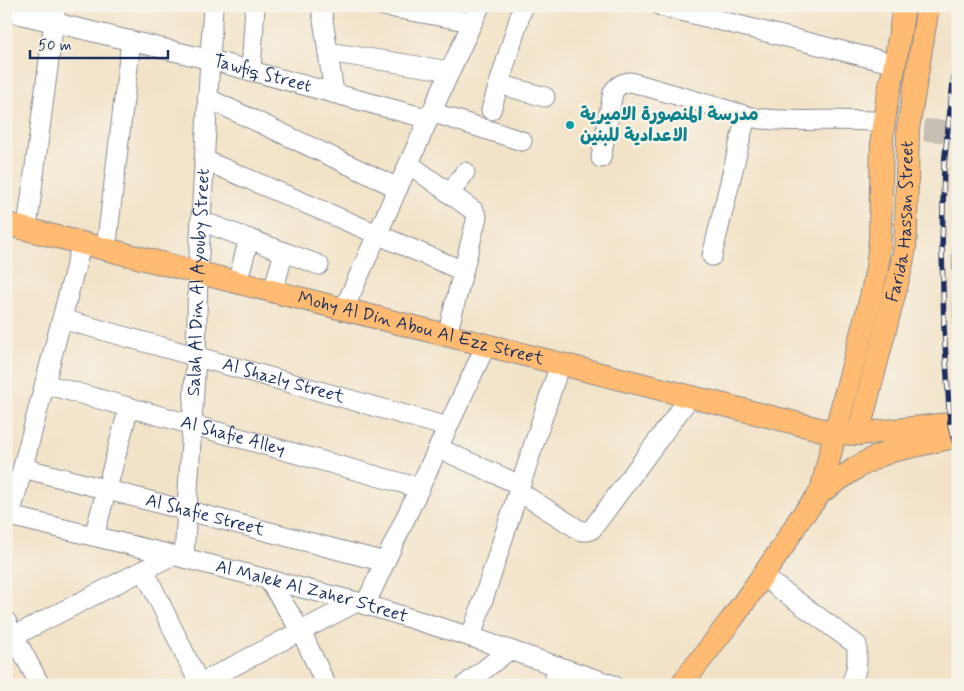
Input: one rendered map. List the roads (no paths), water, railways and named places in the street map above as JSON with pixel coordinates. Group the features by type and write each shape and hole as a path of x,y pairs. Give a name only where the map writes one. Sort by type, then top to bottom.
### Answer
{"main road":[{"name":"Farida Hassan Street","path":"821,492 877,268 880,239 882,137 904,6"},
{"name":"Farida Hassan Street","path":"858,434 905,248 928,6"},
{"name":"Mohy Al Din Abou Al Ezz Street","path":"16,226 835,433 858,434 958,423"},
{"path":"681,685 732,619 782,548 799,520 821,492 876,457 958,436"}],"street":[{"name":"Salah Al Din Al Ayouby Street","path":"178,556 186,511 196,357 200,221 213,6"},
{"path":"251,71 255,6"},
{"path":"321,6 334,93"},
{"path":"344,309 476,14 383,6"},
{"path":"491,110 523,6"},
{"path":"661,6 710,12 894,64"},
{"name":"Tawfiq Street","path":"6,11 55,14 131,41 430,116 522,142"},
{"path":"16,226 55,14"},
{"path":"106,249 131,41"},
{"path":"328,52 450,71"},
{"path":"601,158 613,92 624,82 631,82 746,116 773,120 863,120 884,122"},
{"path":"499,84 545,97"},
{"path":"207,98 398,188"},
{"path":"712,256 746,116"},
{"path":"204,160 463,271"},
{"path":"409,164 474,211 477,217 447,335"},
{"path":"450,194 465,172"},
{"path":"200,221 319,265"},
{"path":"237,283 249,239"},
{"path":"8,515 23,468 82,242"},
{"path":"273,292 284,252"},
{"name":"Al Shazly Street","path":"62,319 448,427"},
{"path":"144,570 199,684 301,631 361,604 385,562 486,345"},
{"path":"471,637 560,364"},
{"name":"Al Shafie Alley","path":"45,384 420,488"},
{"path":"438,448 519,488 581,531 588,531 592,529 690,396"},
{"path":"94,536 129,407"},
{"name":"Al Shafie Street","path":"23,468 385,562"},
{"name":"Al Malek Al Zaher Street","path":"8,515 178,556 361,604 471,637 613,685"},
{"path":"40,685 9,632 178,556"},
{"path":"762,576 857,645 855,677 850,685"},
{"path":"268,579 301,631 326,685"},
{"path":"465,685 509,650"},
{"path":"553,685 558,666"}],"tunnel":[{"path":"924,130 958,132"}],"railway":[{"path":"958,51 944,165 942,250 944,327 950,424 958,458"},
{"path":"958,164 955,251 958,354"}],"place":[{"name":"مدرسة المنصورة الاميرية الاعدادية للبنين","path":"570,125"}]}
